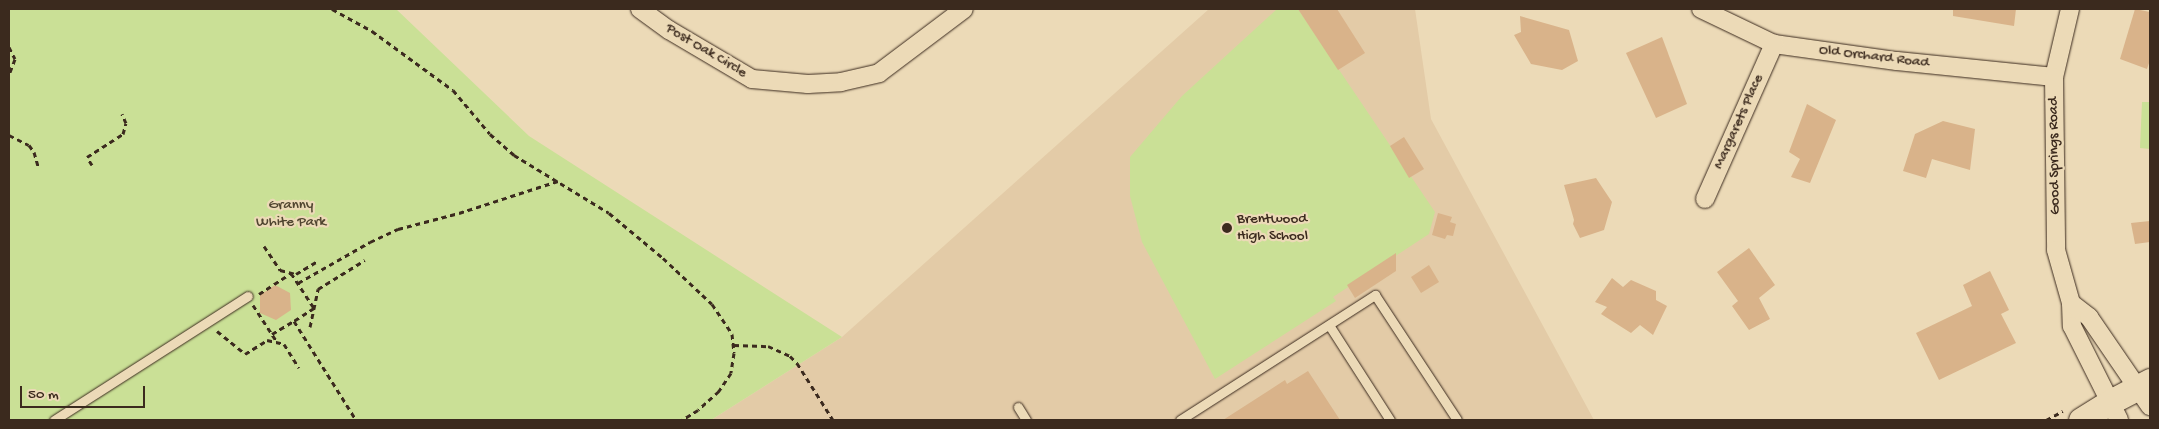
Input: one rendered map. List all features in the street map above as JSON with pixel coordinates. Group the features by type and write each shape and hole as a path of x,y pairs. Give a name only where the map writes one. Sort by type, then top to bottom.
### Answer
{"main road":[{"path":"2081,420 2114,411 2146,392"}],"street":[{"name":"Post Oak Circle","path":"640,9 669,30 752,79 808,84 841,82 878,73 964,9"},
{"name":"Old Orchard Road","path":"1701,9 1774,44 1897,61 2054,78"},
{"name":"Good Springs Road","path":"2070,9 2054,78 2056,250 2071,303 2072,326 2114,411"},
{"name":"Margarets Place","path":"1705,200 1774,44"},
{"path":"2071,303 2089,317 2146,392"}],"lane":[{"path":"1180,420 1375,295 1457,420"},
{"path":"54,420 207,322 249,298"},
{"path":"1330,325 1390,420"},
{"path":"1018,407 1026,420"}],"path":[{"path":"332,9 372,31 453,90 490,134 514,156 609,213 663,258 712,304 732,334 734,345 733,363 726,384 698,410 682,420"},
{"path":"9,47 15,59 9,75"},
{"path":"92,165 87,157 123,134 126,123 122,114"},
{"path":"9,134 30,145 38,166"},
{"path":"298,283 370,242 398,229 459,213 558,181"},
{"path":"264,246 280,270 296,274 318,261"},
{"path":"310,327 318,289 365,260"},
{"path":"292,273 314,308"},
{"path":"277,342 249,298 292,273"},
{"path":"272,334 314,308"},
{"path":"294,321 356,420"},
{"path":"207,322 245,354 266,340 284,344 299,368"},
{"path":"734,345 768,346 790,356 797,362 833,420"}],"shaded area":[{"name":"Brentwood High School","path":"1209,9 1415,9 1431,119 1594,420 711,420 842,337"}],"green space":[{"name":"Granny White Park","path":"9,9 396,9 529,136 842,337 711,420 9,420"},
{"path":"1277,9 1298,9 1435,212 1429,234 1333,297 1336,301 1215,379 1142,242 1130,196 1130,157 1182,96"},
{"path":"2142,102 2150,102 2150,149 2140,148"}],"building":[{"path":"1298,9 1337,9 1365,53 1338,70"},
{"path":"1953,9 2016,9 2014,26 1953,16"},
{"path":"2135,9 2150,12 2150,60 2147,69 2120,59"},
{"path":"1520,16 1569,30 1578,61 1562,70 1531,64 1514,35 1521,32"},
{"path":"1662,37 1687,104 1656,118 1626,53"},
{"path":"1807,104 1836,120 1810,183 1791,177 1800,159 1789,152"},
{"path":"1943,121 1975,129 1970,170 1932,159 1926,178 1903,171 1915,134"},
{"path":"1404,137 1424,169 1409,178 1390,146"},
{"path":"1596,178 1612,202 1604,230 1580,238 1573,224 1574,220 1564,185"},
{"path":"1438,213 1452,217 1450,222 1456,224 1453,236 1447,235 1445,239 1432,235"},
{"path":"2150,221 2150,242 2135,244 2131,223"},
{"path":"1749,248 1775,285 1759,298 1770,319 1749,330 1732,306 1738,301 1717,272"},
{"path":"1396,253 1396,271 1355,298 1347,285"},
{"path":"1429,265 1439,282 1421,293 1411,277"},
{"path":"1990,271 2009,310 2001,314 2016,343 1939,380 1916,333 1972,306 1963,285"},
{"path":"1612,278 1623,287 1631,280 1656,291 1656,300 1667,306 1653,335 1640,325 1631,333 1601,314 1607,307 1595,302"},
{"path":"275,285 290,293 291,310 276,320 260,313 260,295"},
{"path":"1308,371 1340,420 1223,420 1285,380 1287,384"}],"place":[{"name":"Brentwood High School","path":"1227,228"}]}
